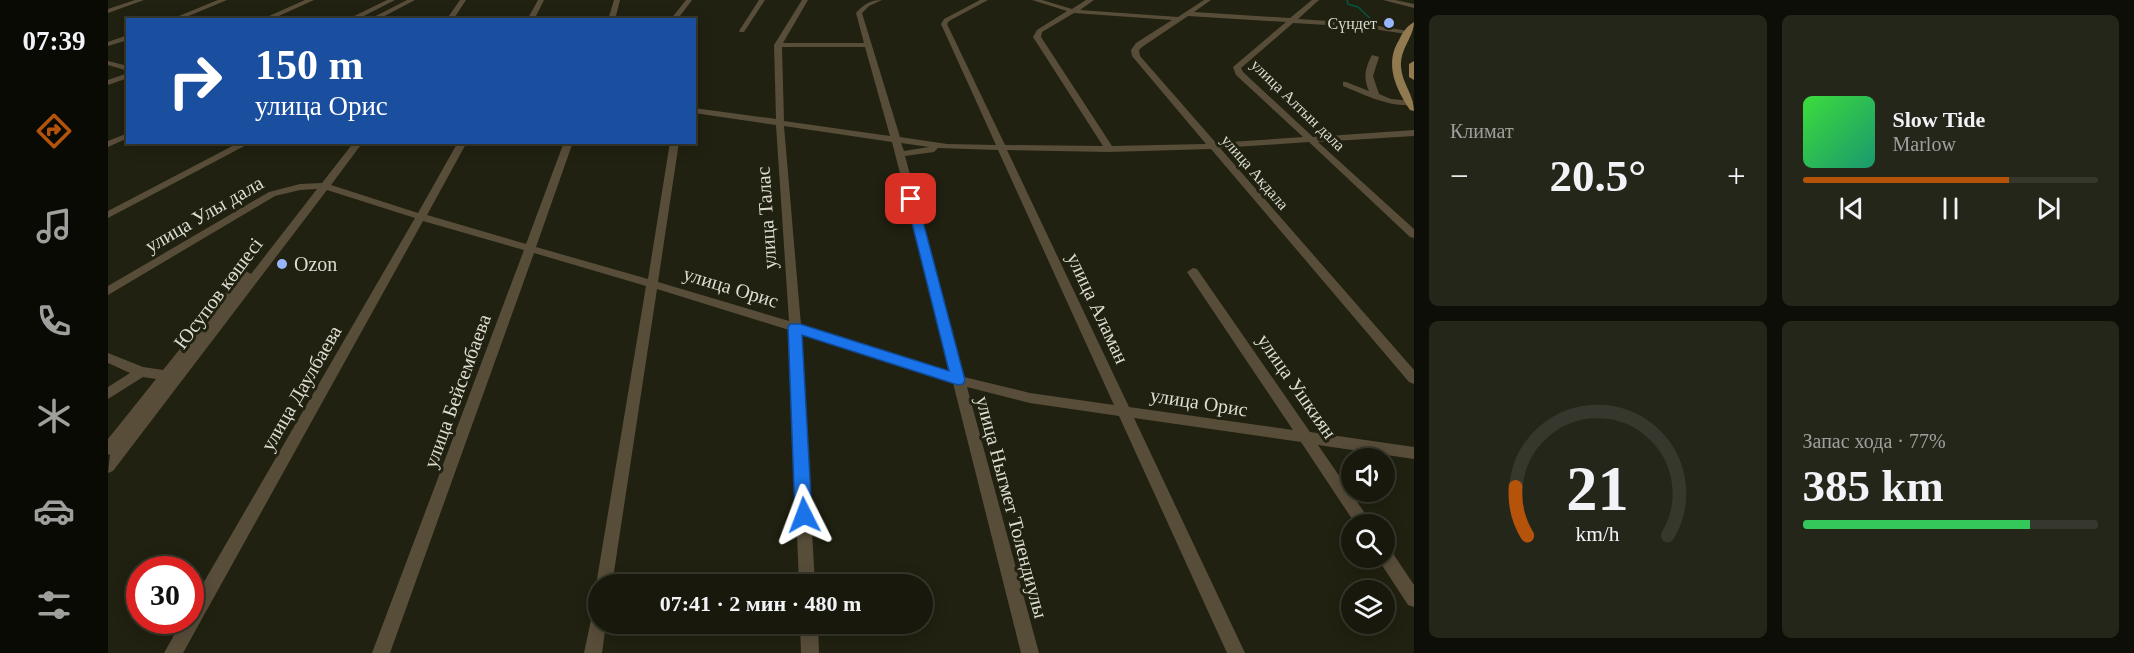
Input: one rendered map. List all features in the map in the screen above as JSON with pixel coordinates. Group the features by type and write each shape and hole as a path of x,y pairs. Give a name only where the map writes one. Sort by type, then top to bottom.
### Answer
{"main road":[{"path":"1412,105 1395,68 1396,52 1406,32 1414,25"},
{"path":"1414,64 1414,76"}],"street":[{"path":"108,11 141,0"},
{"path":"177,18 224,0"},
{"path":"268,18 311,0"},
{"path":"367,0 401,7"},
{"path":"353,18 392,0"},
{"path":"382,18 412,0"},
{"path":"376,18 419,0"},
{"path":"450,18 464,0"},
{"path":"456,18 469,0"},
{"path":"531,18 541,0"},
{"path":"612,18 617,0"},
{"path":"675,18 689,0"},
{"path":"742,32 762,0"},
{"path":"778,45 805,0"},
{"name":"улица Ныгмет Толендиулы","path":"879,0 867,5 860,13 900,154 1030,653"},
{"name":"улица Аламан","path":"986,0 946,20 944,24 1236,653"},
{"path":"1035,0 1073,11 1179,19"},
{"path":"1091,0 1039,31 1037,37 1109,149"},
{"name":"улица Акдала","path":"1208,0 1139,45 1135,50 1136,56 1414,379"},
{"name":"улица Алтын дала","path":"1316,0 1237,68 1239,73 1414,236"},
{"path":"1386,0 1414,6"},
{"path":"1189,14 1360,25 1406,32"},
{"path":"108,44 126,38"},
{"path":"778,45 868,45"},
{"name":"улица Талас","path":"778,45 780,124 795,327 806,574"},
{"path":"1375,57 1369,67 1368,78 1373,91 1386,100"},
{"path":"108,63 126,68"},
{"path":"108,82 126,76"},
{"path":"1346,84 1386,100 1412,105"},
{"path":"1371,102 1386,100"},
{"path":"696,110 947,147 1109,149 1213,146 1414,133"},
{"path":"108,139 126,131"},
{"path":"108,144 126,136"},
{"path":"108,215 245,144"},
{"name":"Юсупов көшесі","path":"321,186 351,144"},
{"name":"Юсупов көшесі","path":"108,467 172,376 321,186 357,144"},
{"name":"улица Даулбаева","path":"173,653 462,144"},
{"name":"улица Бейсембаева","path":"381,653 568,144"},
{"path":"606,574 675,144"},
{"path":"900,154 947,147"},
{"name":"улица Орис","path":"321,186 795,327 958,380 1030,398 1414,453"},
{"name":"улица Улы дала","path":"108,291 272,194 321,186"},
{"name":"улица Ушкиян","path":"1193,272 1309,439 1358,514"},
{"path":"108,358 141,372 172,376"},
{"path":"108,394 141,372"},
{"name":"Юсупов көшесі","path":"108,449 172,376"},
{"path":"1393,568 1414,599"},
{"path":"593,653 596,634"},
{"path":"809,634 810,653"}],"waterway":[{"path":"1347,0 1348,4 1358,7 1377,25"}],"place":[{"name":"Сүндет","path":"1389,23"},
{"name":"Ozon","path":"282,264"}],"route":[{"path":"804,515 795,327 958,380 911,199"}]}
